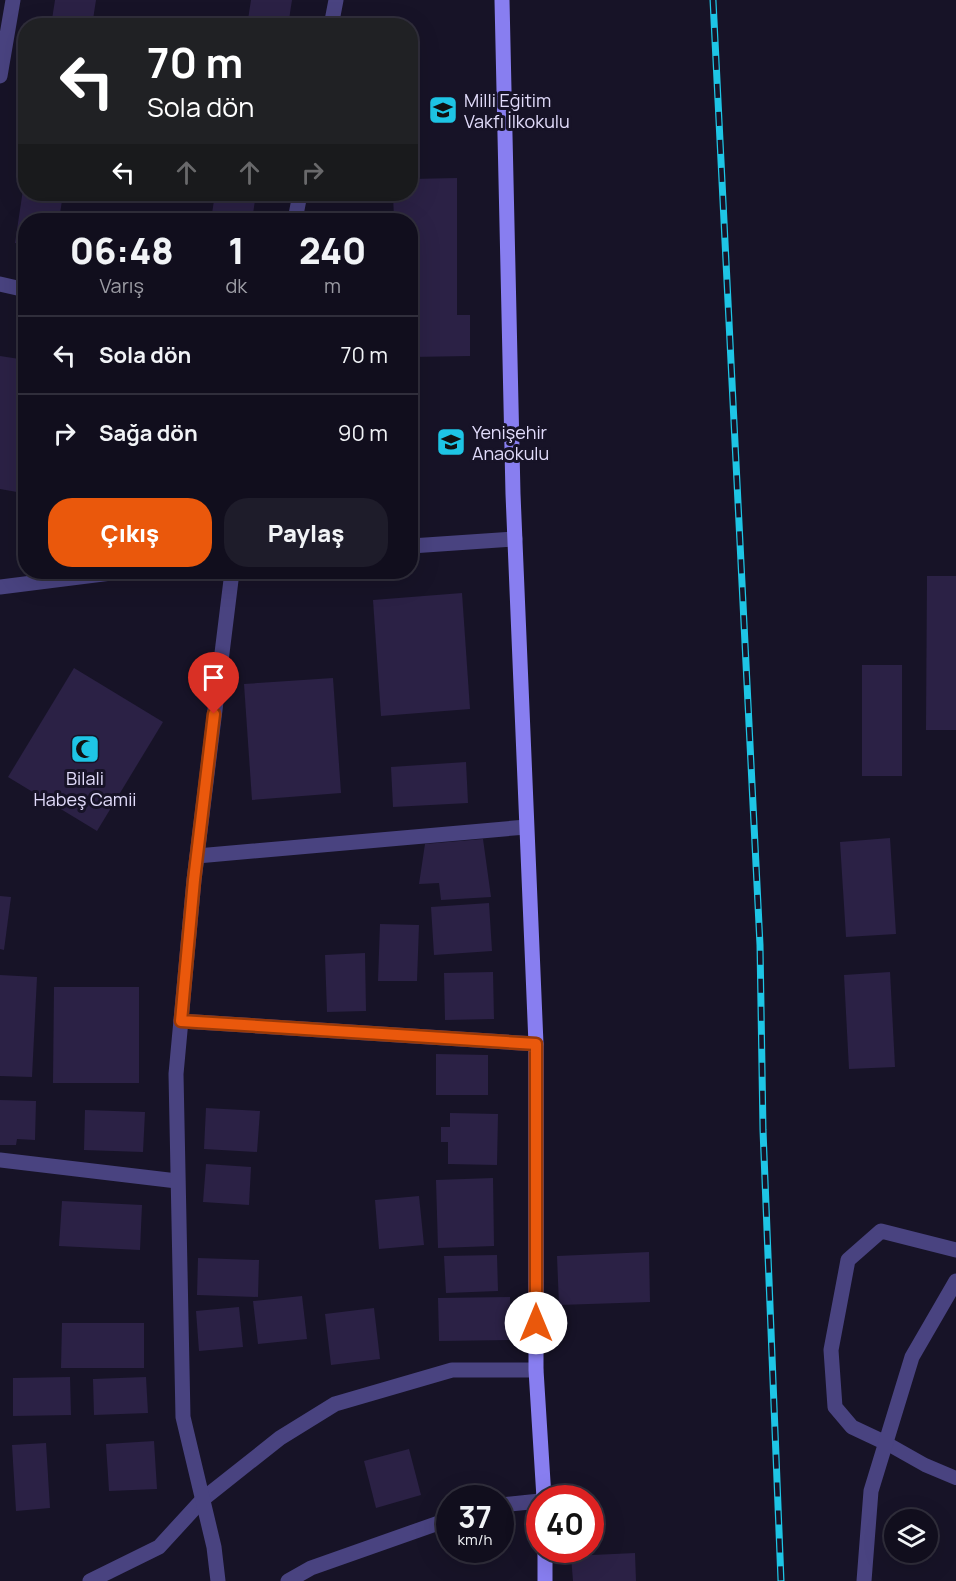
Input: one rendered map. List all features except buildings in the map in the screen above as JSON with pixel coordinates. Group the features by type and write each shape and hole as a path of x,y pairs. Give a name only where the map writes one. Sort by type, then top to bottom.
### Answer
{"street":[{"path":"0,76 13,0"},
{"path":"333,18 336,0"},
{"path":"502,0 515,539 536,1044 536,1370 543,1485"},
{"path":"0,284 18,288"},
{"path":"418,546 515,539"},
{"path":"0,586 60,579"},
{"path":"218,1581 214,1546 183,1417 176,1074 197,856 231,579"},
{"path":"197,856 526,827"},
{"path":"181,1021 536,1044"},
{"path":"0,1160 177,1181"},
{"path":"886,1443 852,1426 835,1407 831,1350 848,1260 882,1231 956,1250"},
{"path":"864,1581 871,1491 912,1357 956,1281"},
{"path":"90,1581 159,1547 203,1499 280,1438 334,1404 452,1370 536,1370"},
{"path":"288,1581 311,1568 436,1524"},
{"path":"545,1563 545,1581"}],"lane":[{"path":"886,1443 925,1465 956,1478"}],"railway":[{"path":"713,0 760,945 763,1130 781,1581"}],"place":[{"name":"Milli Eğitim Vakfı İlkokulu","path":"443,110"},
{"name":"Yenişehir Anaokulu","path":"451,442"},
{"name":"Bilali Habeş Camii","path":"85,749"}],"route":[{"path":"214,714 194,880 181,1021 536,1044 536,1323"}]}
